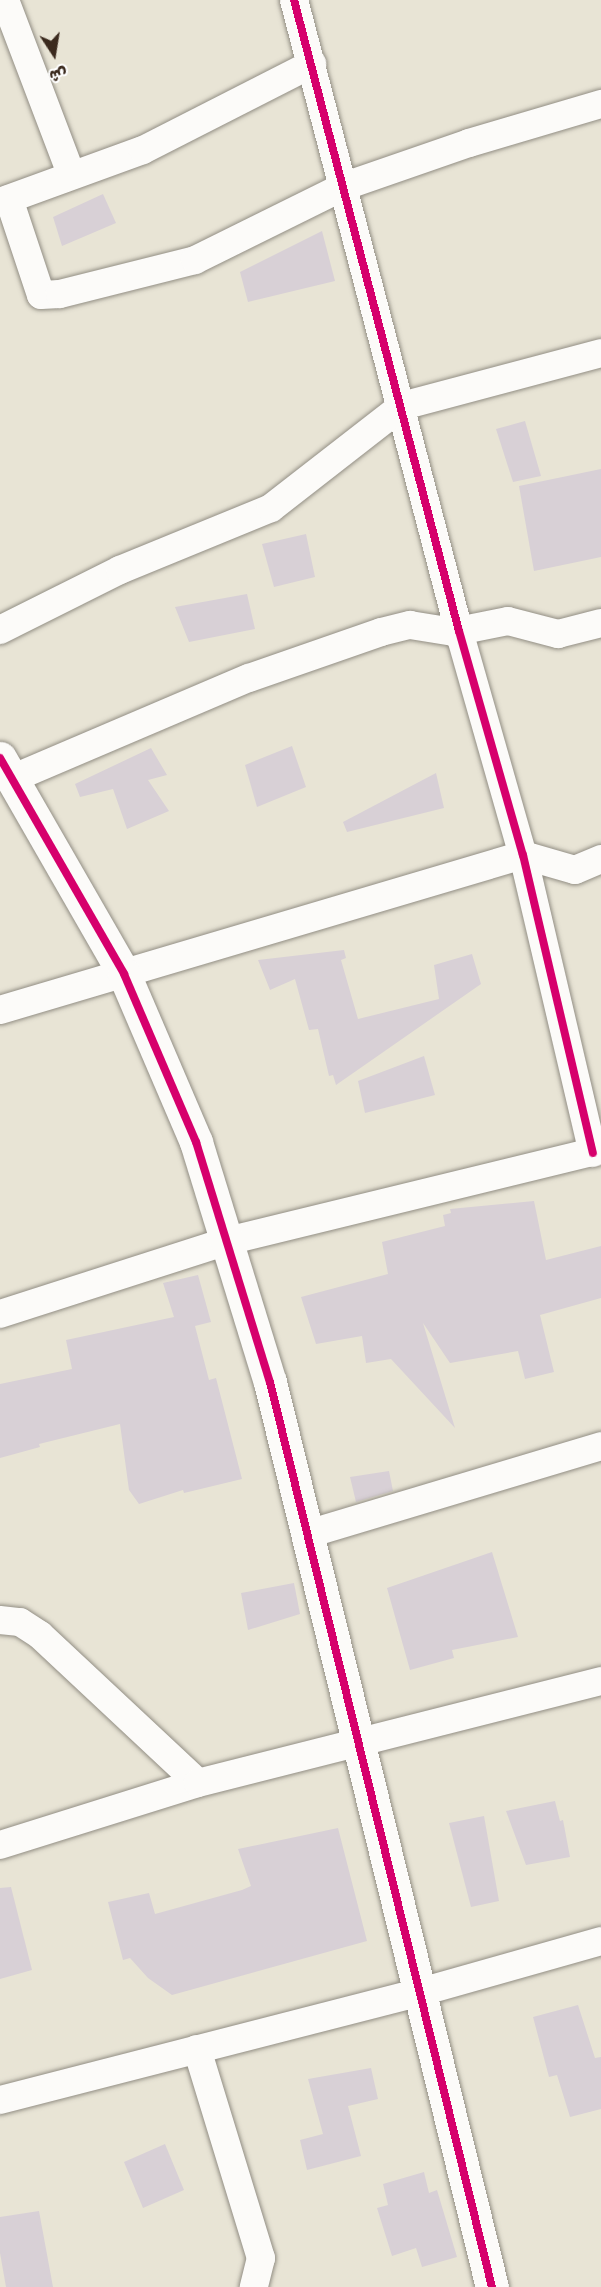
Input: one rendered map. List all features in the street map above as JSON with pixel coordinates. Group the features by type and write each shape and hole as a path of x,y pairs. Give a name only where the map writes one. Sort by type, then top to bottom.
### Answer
{"street":[{"path":"5,0 71,174"},
{"path":"0,1314 227,1241 597,1151 523,855 459,631 345,186 294,0"},
{"path":"312,64 143,150 71,174 4,201 41,295 89,288 195,260 345,186 469,143 601,104"},
{"path":"0,630 120,570 271,507 402,406 601,353"},
{"path":"492,2287 361,1743 270,1382 196,1142 124,974 7,768 249,678 381,632 410,625 459,631 508,621 545,634 558,634 601,623"},
{"path":"0,1010 523,855 575,870 601,859"},
{"path":"308,1534 601,1446"},
{"path":"0,1620 21,1623 40,1635 198,1783"},
{"path":"0,1845 198,1783 601,1681"},
{"path":"0,2100 600,1944"},
{"path":"198,2049 261,2258 254,2287"}],"building":[{"path":"103,194 116,223 62,246 53,217"},
{"path":"322,231 335,281 248,302 240,272"},
{"path":"525,421 541,476 513,482 496,429"},
{"path":"601,469 601,557 534,571 519,486"},
{"path":"306,534 315,577 274,587 262,544"},
{"path":"247,594 255,629 189,642 175,607"},
{"path":"292,746 306,787 257,807 245,765"},
{"path":"151,748 167,775 148,780 169,811 127,829 113,789 80,797 75,784"},
{"path":"436,773 444,808 347,832 343,822"},
{"path":"344,950 346,958 341,960 358,1019 439,999 434,965 472,954 481,984 336,1085 333,1075 329,1076 318,1029 309,1030 295,979 270,990 258,960"},
{"path":"424,1056 435,1095 365,1113 358,1081"},
{"path":"534,1201 546,1260 601,1246 601,1298 540,1315 554,1372 525,1379 518,1351 450,1363 423,1323 455,1428 391,1359 366,1363 362,1336 316,1344 301,1297 388,1274 382,1242 445,1226 443,1215 451,1213 450,1209"},
{"path":"198,1275 211,1322 195,1326 209,1380 216,1378 242,1479 184,1493 183,1490 139,1504 129,1490 120,1424 39,1444 40,1447 0,1458 0,1384 72,1369 66,1340 174,1317 163,1283"},
{"path":"389,1471 393,1491 356,1502 350,1477"},
{"path":"492,1552 518,1637 452,1650 454,1658 410,1670 387,1588"},
{"path":"294,1583 300,1614 248,1630 241,1593"},
{"path":"555,1801 560,1821 563,1820 570,1857 526,1865 506,1811"},
{"path":"484,1816 499,1901 471,1907 449,1823"},
{"path":"338,1828 367,1941 172,1995 148,1978 130,1958 123,1960 108,1902 149,1893 155,1914 242,1890 251,1886 238,1849"},
{"path":"11,1887 32,1970 0,1979 0,1888"},
{"path":"578,2005 595,2058 601,2057 601,2109 570,2117 557,2075 549,2077 533,2017"},
{"path":"371,2068 378,2099 348,2106 361,2156 307,2170 300,2140 323,2134 308,2079"},
{"path":"165,2144 184,2190 143,2208 124,2162"},
{"path":"424,2172 429,2193 437,2190 457,2257 422,2267 416,2248 392,2256 377,2208 388,2205 383,2184"},
{"path":"39,2211 53,2287 6,2287 0,2253 0,2217"}],"cycle path":[{"path":"294,0 459,631 523,855 593,1153"},
{"path":"0,758 124,974 196,1142 270,1382 492,2287"}]}
